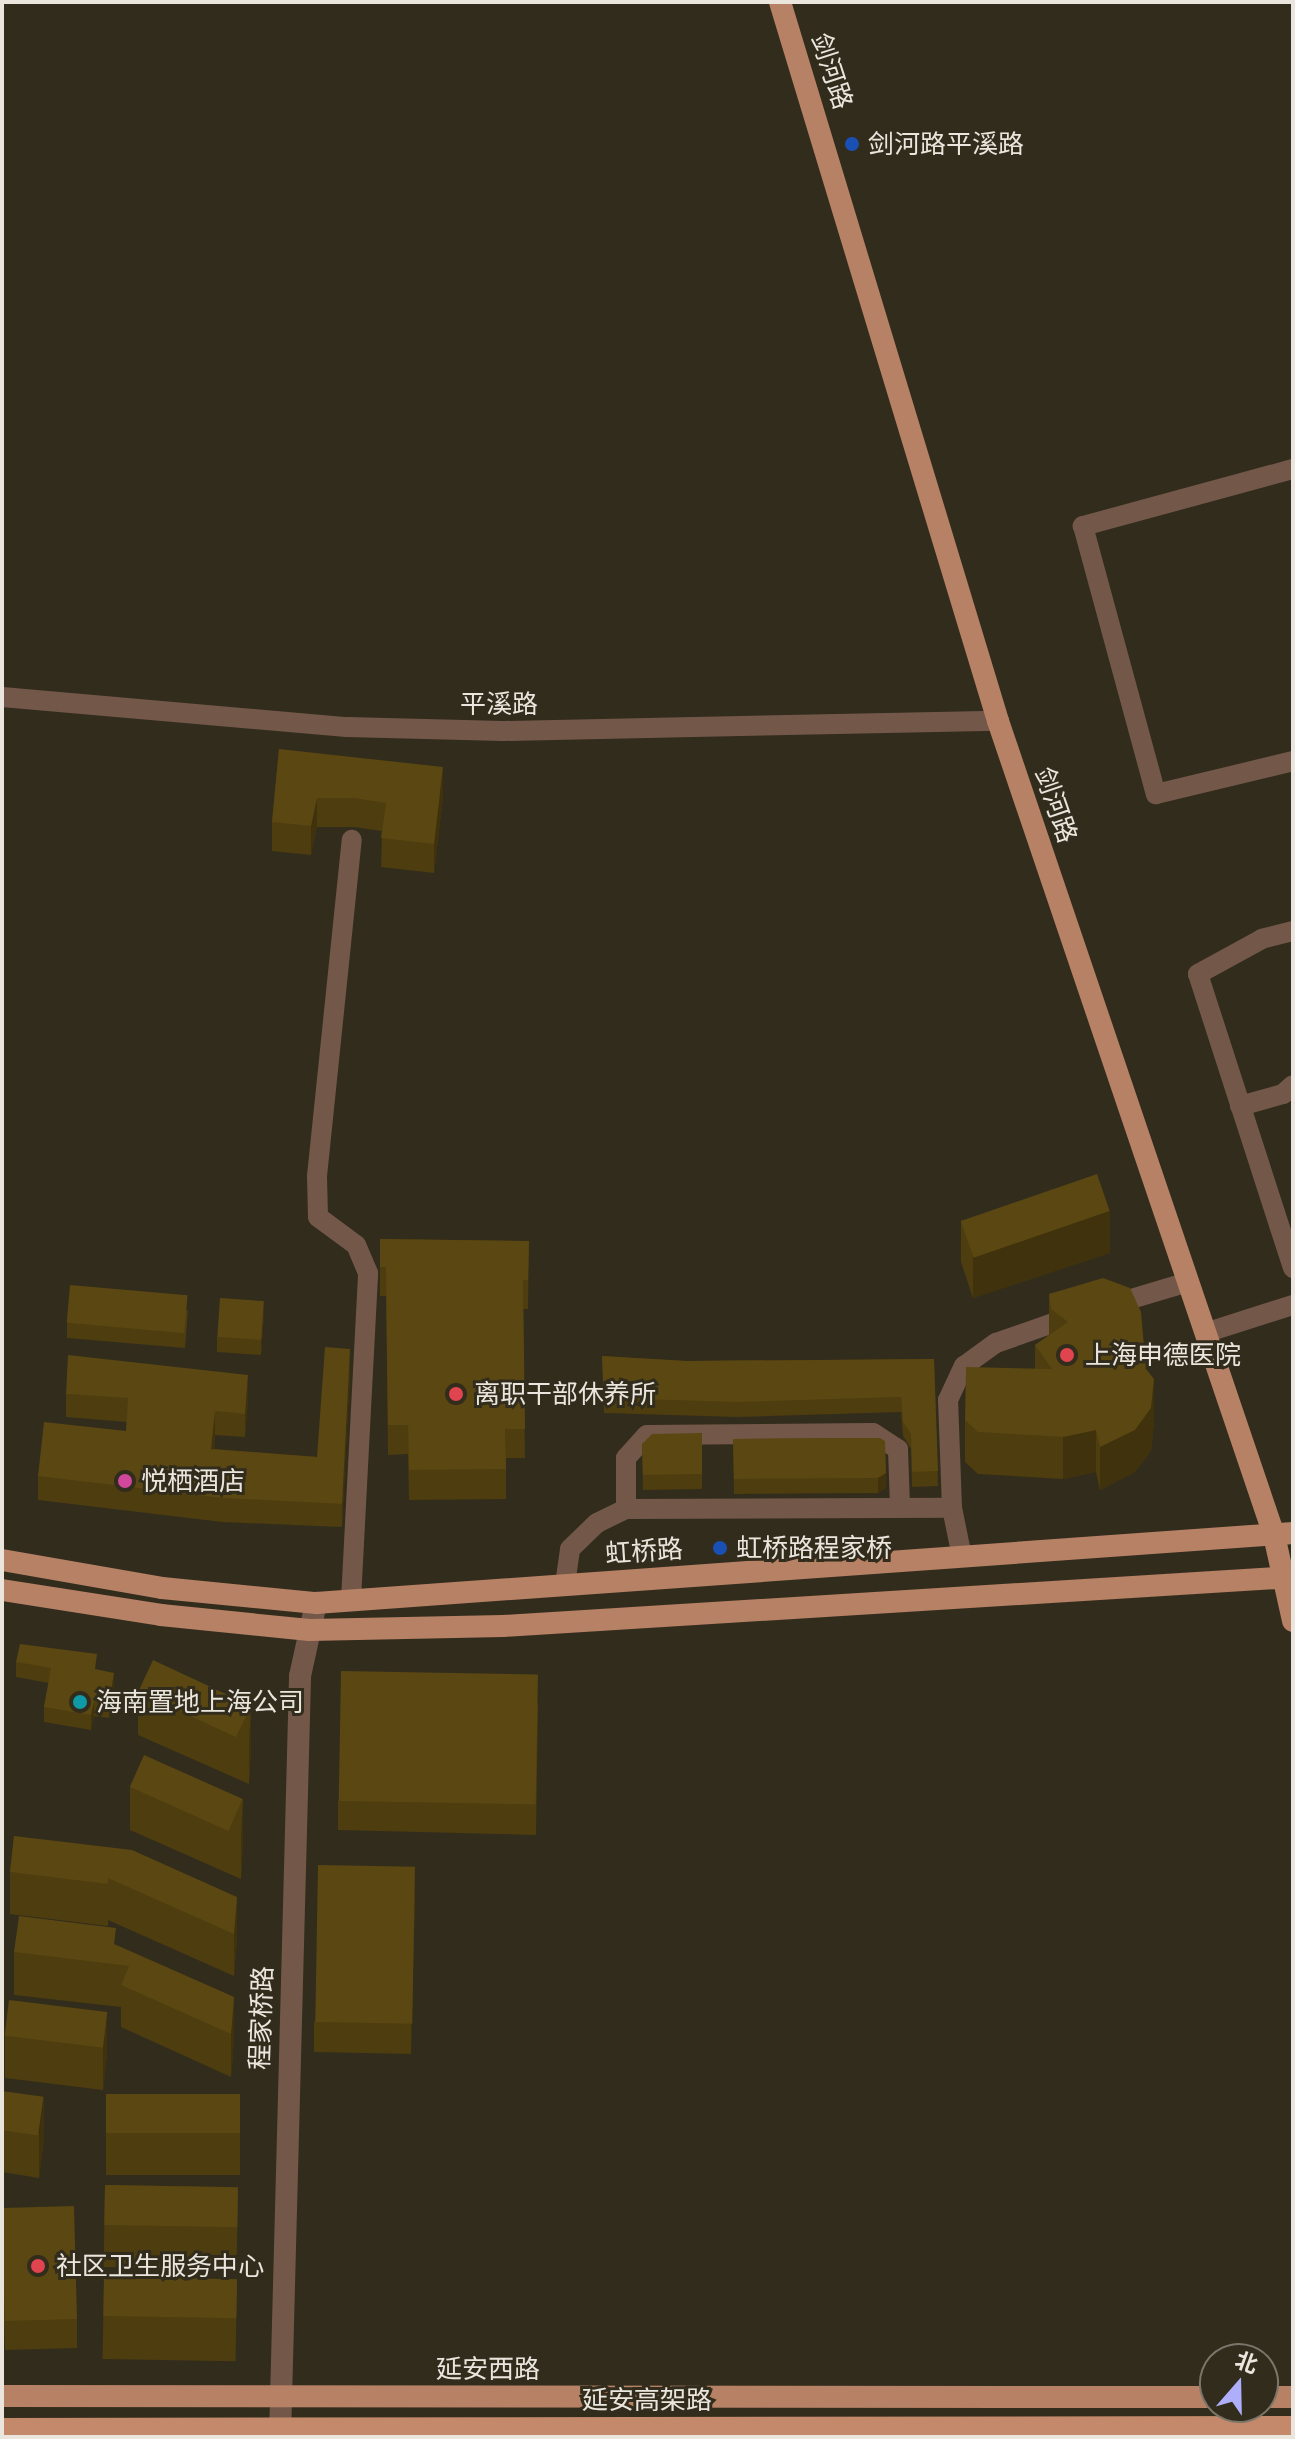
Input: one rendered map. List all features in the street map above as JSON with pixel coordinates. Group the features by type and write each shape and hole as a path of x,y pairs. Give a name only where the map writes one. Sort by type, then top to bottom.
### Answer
{"highway":[{"name":"延安高架路","path":"2,2429 1293,2427"}],"main road":[{"name":"剑河路","path":"780,2 998,721 1205,1333 1284,1534 1293,1621"},
{"name":"虹桥路","path":"2,1560 162,1588 316,1603 1284,1534"},
{"path":"2,1590 161,1615 309,1630 503,1626 794,1604 1289,1578"},
{"name":"延安西路","path":"2,2396 1199,2397"}],"street":[{"path":"1293,469 1083,526 1156,794 1293,761"},
{"name":"平溪路","path":"2,697 347,727 503,731 998,721"},
{"path":"351,1600 368,1273 356,1245 318,1217 317,1176 352,840"},
{"path":"1293,931 1262,939 1198,974 1240,1106 1285,1216 1293,1268"},
{"path":"1240,1106 1283,1094 1293,1085"},
{"path":"962,1557 952,1508 948,1400 964,1366 996,1343 1035,1328 1188,1282"},
{"path":"1205,1333 1293,1305"},
{"path":"626,1509 626,1458 647,1435 722,1434 873,1433 898,1449 900,1507"},
{"path":"565,1585 570,1549 597,1523 626,1509 952,1508"},
{"name":"程家桥路","path":"280,2437 300,1676 316,1603"}],"building":[{"path":"279,749 443,767 434,844 381,838 386,803 354,798 317,798 311,826 272,822"},
{"path":"1097,1174 1110,1211 974,1258 961,1221"},
{"path":"380,1239 529,1241 528,1280 523,1280 525,1429 505,1429 506,1469 409,1470 408,1425 388,1425 386,1267 380,1267"},
{"path":"1103,1278 1130,1288 1141,1312 1146,1369 1154,1379 1151,1408 1135,1430 1100,1447 1096,1430 1063,1437 978,1432 965,1420 966,1367 1052,1369 1035,1345 1068,1322 1051,1309 1049,1294"},
{"path":"70,1285 188,1295 184,1333 67,1323"},
{"path":"220,1298 264,1301 261,1340 217,1337"},
{"path":"325,1347 350,1349 342,1504 222,1498 38,1476 44,1422 126,1431 128,1398 66,1394 68,1355 248,1375 245,1414 215,1411 211,1449 317,1457"},
{"path":"602,1356 686,1361 934,1359 938,1471 912,1472 911,1434 903,1422 901,1397 737,1402 604,1398"},
{"path":"702,1433 702,1474 643,1475 642,1444 652,1434"},
{"path":"880,1438 885,1441 886,1473 878,1478 734,1479 733,1439"},
{"path":"20,1644 97,1654 95,1669 114,1673 109,1703 94,1701 91,1715 44,1707 51,1668 16,1662"},
{"path":"153,1660 251,1706 236,1737 138,1692"},
{"path":"341,1671 538,1674 536,1804 339,1801"},
{"path":"144,1755 243,1799 228,1831 130,1787"},
{"path":"14,1836 132,1850 237,1897 234,1934 108,1878 108,1884 10,1872"},
{"path":"318,1865 415,1867 412,2024 315,2022"},
{"path":"19,1916 116,1928 114,1944 234,1997 231,2034 121,1985 129,1966 14,1952"},
{"path":"9,2000 107,2012 103,2048 5,2036"},
{"path":"2,2091 44,2097 38,2135 2,2130"},
{"path":"106,2094 240,2094 240,2133 106,2133"},
{"path":"105,2185 238,2187 237,2227 104,2225"},
{"name":"社区卫生服务中心","path":"74,2206 77,2319 5,2321 2,2208"},
{"path":"104,2277 237,2279 236,2318 103,2316"}],"place":[{"name":"剑河路平溪路","path":"852,144"},
{"name":"上海申德医院","path":"1067,1355"},
{"name":"离职干部休养所","path":"456,1394"},
{"name":"悦栖酒店","path":"125,1481"},
{"name":"虹桥路程家桥","path":"720,1548"},
{"name":"海南置地上海公司","path":"80,1702"},
{"name":"社区卫生服务中心","path":"38,2266"}]}
